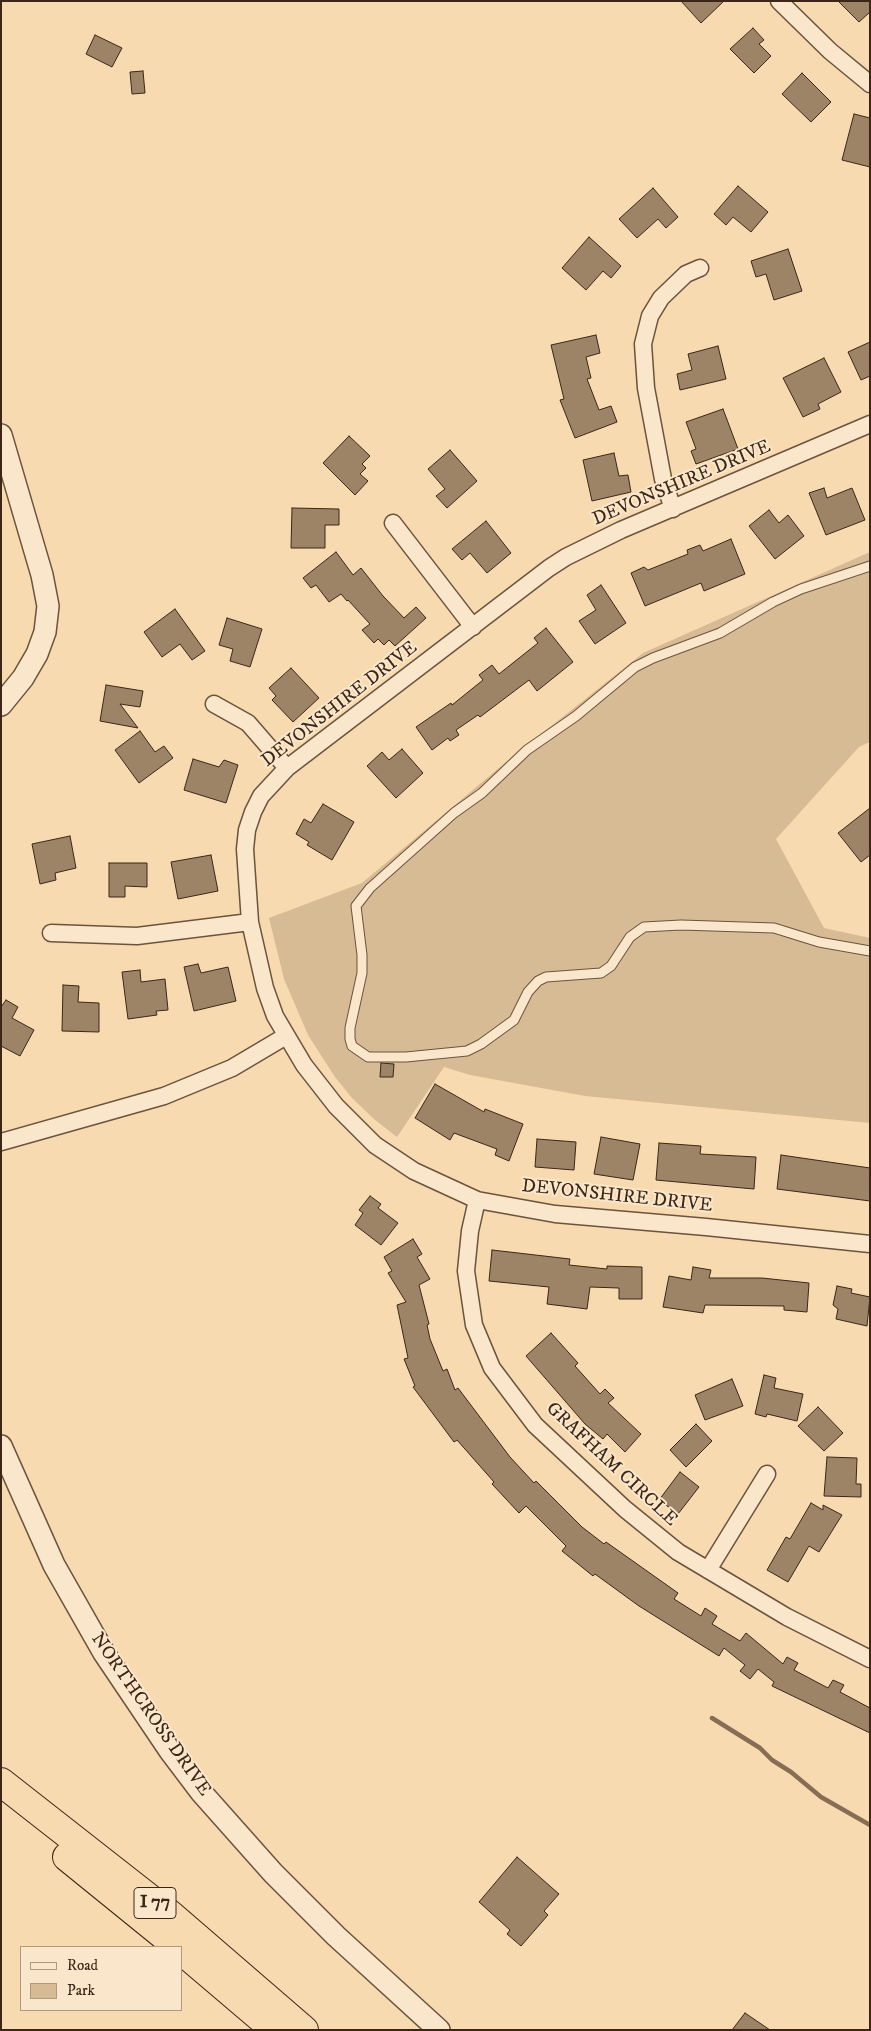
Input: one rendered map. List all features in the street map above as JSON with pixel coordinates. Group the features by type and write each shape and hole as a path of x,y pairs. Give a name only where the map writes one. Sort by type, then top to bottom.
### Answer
{"highway":[{"name":"I 77","path":"1,1782 172,1916 304,2030"},
{"name":"I 77","path":"1,1806 177,1946"},
{"path":"182,1951 275,2030"}],"street":[{"path":"779,1 830,51 870,84"},
{"path":"673,509 663,479 646,388 643,344 650,316 661,298 686,274 700,268"},
{"name":"DEVONSHIRE DRIVE","path":"870,424 621,530 566,557 287,768 261,796 247,830 246,881 250,922 264,988 275,1016 286,1036 304,1065 336,1106 375,1145 414,1171 477,1200 555,1214 870,1244"},
{"path":"1,705 23,678 37,654 45,632 48,606 40,567 3,447"},
{"path":"393,523 473,627"},
{"path":"214,704 248,723 287,768"},
{"path":"51,933 137,936 250,922"},
{"path":"1,1142 172,1093 256,1056 286,1036"},
{"name":"GRAFHAM CIRCLE","path":"477,1200 470,1231 466,1271 474,1325 492,1368 535,1424 569,1458 678,1552 787,1617 870,1659"},
{"name":"NORTHCROSS DRIVE","path":"1,1446 54,1565 104,1653 170,1751 224,1819 273,1874 336,1936 439,2030"},
{"path":"708,1570 766,1474"}],"lane":[{"path":"870,566 801,589 773,602 720,633 653,658 635,668 576,716 528,750 482,793 454,813 370,888 356,906 362,955 362,973 350,1028 350,1038 352,1046 368,1057 406,1057 467,1051 481,1044 514,1020 528,992 538,981 546,977 600,973 611,966 630,936 644,927 681,925 774,928 819,942 870,951"}],"green space":[{"path":"870,552 870,742 859,747 776,839 824,928 870,938 870,1123 585,1096 470,1075 444,1067 397,1137 374,1119 352,1098 335,1077 308,1035 284,979 269,918 362,883 506,762 643,653"}],"building":[{"path":"681,1 724,1 701,23"},
{"path":"838,1 870,1 870,12 859,22"},
{"path":"753,28 764,40 759,44 771,56 754,73 730,49"},
{"path":"95,35 122,48 112,67 86,54"},
{"path":"143,71 145,93 132,94 130,72"},
{"path":"802,73 831,102 811,122 782,94"},
{"path":"854,114 870,118 870,167 842,160"},
{"path":"738,186 768,212 751,232 733,217 726,225 714,214"},
{"path":"653,188 678,217 666,228 658,219 637,238 619,219"},
{"path":"589,237 621,266 611,278 603,271 586,290 562,268"},
{"path":"788,249 802,291 774,300 766,274 756,277 751,261"},
{"path":"596,335 600,353 586,357 591,378 587,379 599,410 611,406 617,422 575,438 560,400 564,399 551,345"},
{"path":"870,342 870,376 861,380 848,352"},
{"path":"718,346 726,379 680,390 677,374 692,370 688,354"},
{"path":"824,358 841,392 818,404 820,409 803,417 783,378"},
{"path":"723,409 738,449 696,464 691,451 696,449 686,422"},
{"path":"349,436 370,456 362,464 366,468 360,474 368,481 355,495 323,463"},
{"path":"450,450 477,481 447,508 436,496 445,489 428,469"},
{"path":"614,453 619,476 628,475 631,492 592,501 583,460"},
{"path":"824,488 827,498 852,488 865,520 826,535 809,493"},
{"path":"292,508 339,509 339,525 325,525 325,548 291,548"},
{"path":"769,510 779,523 788,515 804,536 775,559 749,526"},
{"path":"486,521 511,553 487,573 470,553 462,560 452,549"},
{"path":"731,539 745,574 704,591 701,583 645,606 631,573 644,567 648,570 688,554 687,550 700,545 703,551"},
{"path":"336,552 353,575 361,568 383,596 404,618 416,607 426,618 395,646 389,640 384,645 378,639 374,643 362,630 370,624 348,600 341,594 329,602 316,585 311,588 303,578"},
{"path":"601,585 626,623 595,644 579,621 596,610 587,595"},
{"path":"175,609 205,651 192,660 180,644 162,657 144,632"},
{"path":"227,618 262,629 250,667 230,661 233,649 219,645"},
{"path":"546,628 573,662 537,691 529,680 480,717 478,715 456,730 459,735 450,741 448,738 432,750 416,727 451,703 452,705 483,680 479,675 492,665 499,674 538,643 534,638"},
{"path":"291,668 319,698 293,722 272,700 276,696 269,688"},
{"path":"106,685 143,691 140,707 120,704 138,728 100,721"},
{"path":"140,731 155,752 164,746 173,758 139,783 115,750"},
{"path":"402,749 423,773 396,798 367,766 382,752 389,760"},
{"path":"193,759 219,767 224,760 238,765 226,803 184,790"},
{"path":"323,804 354,822 332,860 307,845 309,842 296,834 304,819 311,823"},
{"path":"870,808 870,855 861,862 838,833"},
{"path":"70,836 76,868 55,873 56,880 40,884 32,844"},
{"path":"211,855 218,891 178,899 171,862"},
{"path":"109,863 147,863 147,887 125,886 125,897 109,897"},
{"path":"198,964 201,973 228,967 236,1001 194,1011 184,967"},
{"path":"140,970 141,982 165,979 168,1010 156,1011 157,1015 128,1019 122,972"},
{"path":"63,985 79,986 78,1002 99,1003 99,1032 62,1031"},
{"path":"6,1000 18,1007 12,1018 34,1030 20,1056 1,1046 1,1007"},
{"path":"381,1063 394,1064 393,1077 380,1077"},
{"path":"435,1084 484,1112 485,1109 523,1124 509,1161 495,1155 497,1149 454,1133 450,1140 415,1118"},
{"path":"601,1137 640,1144 633,1180 594,1174"},
{"path":"537,1139 576,1142 574,1170 535,1167"},
{"path":"659,1143 701,1146 700,1154 756,1157 754,1189 656,1180"},
{"path":"781,1155 870,1168 870,1201 777,1189"},
{"path":"370,1196 381,1204 378,1208 398,1223 381,1245 355,1225 363,1213 359,1210"},
{"path":"413,1239 422,1254 417,1257 430,1279 419,1285 429,1324 427,1325 430,1339 443,1371 447,1369 455,1390 458,1388 510,1457 534,1483 536,1481 582,1527 604,1544 606,1542 678,1593 674,1599 701,1616 705,1608 717,1616 712,1624 740,1641 746,1633 783,1664 787,1657 798,1663 794,1670 828,1688 833,1680 844,1685 840,1692 870,1708 870,1733 772,1686 774,1682 758,1669 750,1679 740,1671 745,1665 724,1648 719,1656 639,1606 595,1574 593,1576 562,1551 566,1546 526,1506 519,1513 492,1484 494,1482 457,1440 454,1442 413,1387 415,1386 404,1359 408,1358 397,1305 406,1302 388,1273 392,1271 384,1257"},
{"path":"492,1250 570,1259 569,1265 607,1269 607,1266 642,1267 642,1299 619,1299 619,1288 590,1287 587,1309 547,1304 549,1287 489,1281"},
{"path":"693,1267 711,1270 709,1278 762,1278 809,1283 807,1312 784,1310 784,1306 705,1305 703,1313 663,1307 669,1276 691,1280"},
{"path":"837,1286 852,1289 851,1293 870,1297 867,1326 836,1319 838,1309 833,1305"},
{"path":"551,1333 578,1363 575,1366 600,1394 605,1389 614,1398 608,1403 641,1434 625,1452 607,1434 603,1439 585,1424 526,1356"},
{"path":"764,1375 776,1378 774,1388 803,1394 797,1421 767,1414 766,1417 755,1414"},
{"path":"732,1379 743,1406 705,1420 695,1395"},
{"path":"818,1407 843,1433 824,1451 798,1426"},
{"path":"696,1424 712,1441 686,1467 670,1450"},
{"path":"827,1457 857,1458 856,1484 861,1484 861,1497 824,1496"},
{"path":"680,1472 699,1487 678,1514 659,1500"},
{"path":"811,1503 823,1510 823,1505 842,1515 819,1552 809,1546 788,1582 767,1570 786,1537 790,1539"},
{"path":"517,1857 559,1894 544,1911 548,1915 521,1946 507,1934 510,1930 479,1902"},
{"path":"745,2013 770,2030 732,2030"}],"waterway":[{"path":"712,1718 760,1748 772,1760 791,1772 821,1797 870,1825"}]}
